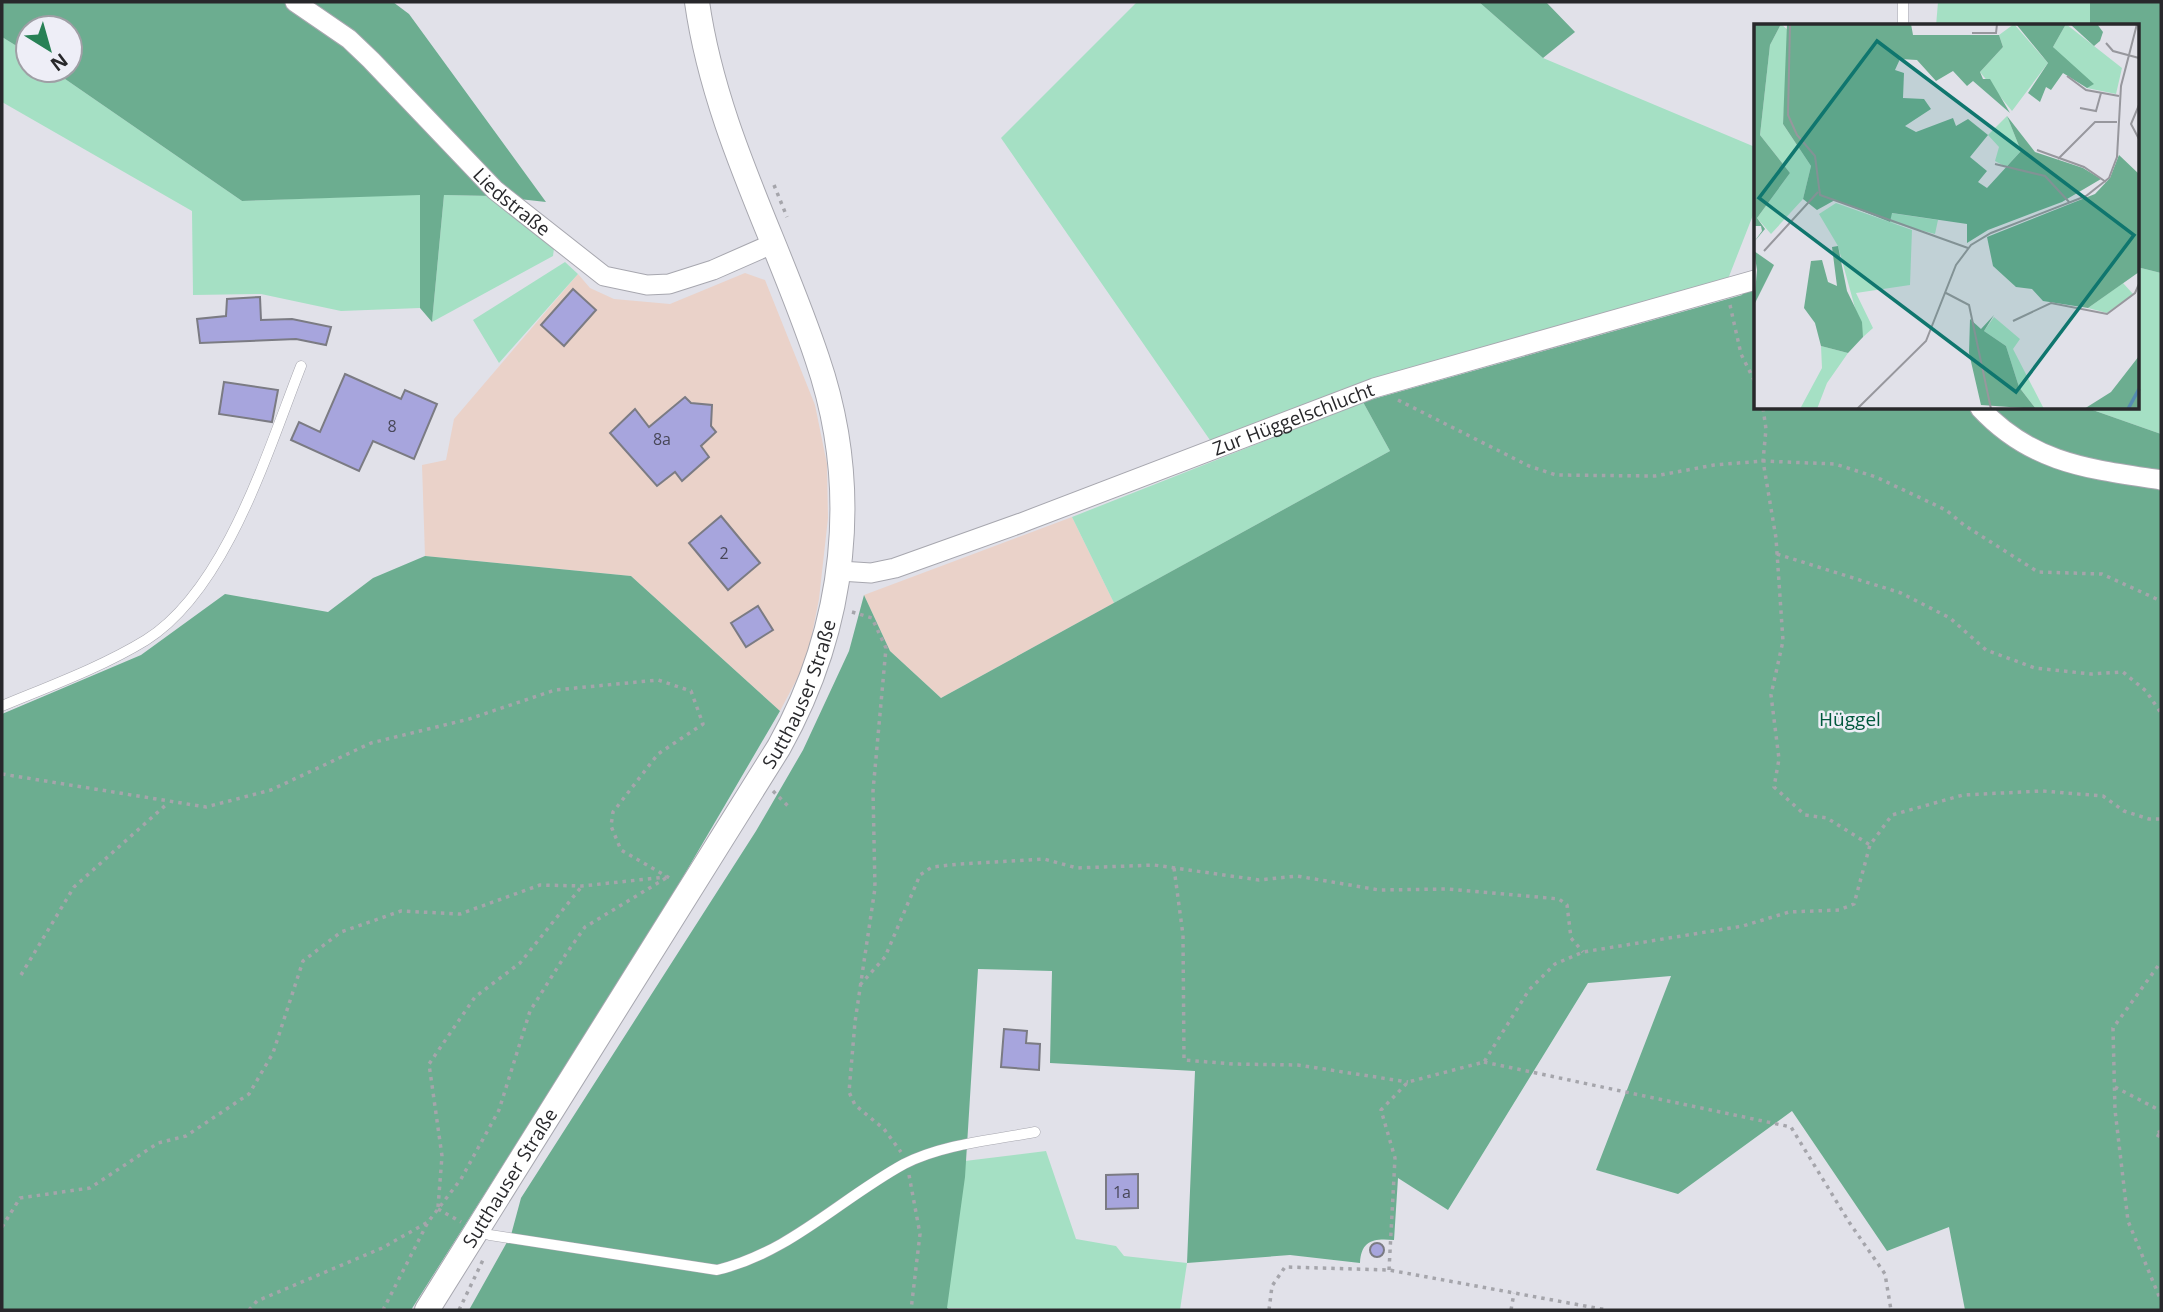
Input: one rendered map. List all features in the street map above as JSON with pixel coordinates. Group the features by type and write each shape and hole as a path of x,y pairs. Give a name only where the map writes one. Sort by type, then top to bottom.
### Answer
{"street":[{"name":"Liedstraße","path":"295,2 356,46 495,190 604,276 647,285 669,284 713,270 772,244"},
{"name":"Sutthauser Straße","path":"427,1310 475,1229 786,735 817,667 840,571 843,510 836,431 817,356 720,107 697,2"},
{"name":"Zur Hüggelschlucht","path":"840,571 871,573 895,568 1021,523 1374,388 1754,280"},
{"path":"1982,410 2027,448 2077,467 2161,480"}],"lane":[{"path":"1903,2 1903,24"},
{"path":"2,706 88,670 148,639 176,616 197,591 242,514 302,366"},
{"path":"475,1229 490,1236 717,1270 746,1263 785,1243 907,1163 949,1149 1035,1132"}],"path":[{"path":"1723,291 1732,309 1741,354 1754,380"},
{"path":"1374,388 1529,466 1556,475 1655,477 1714,465 1763,461 1835,464 1876,477 1946,510 1964,526 2038,572 2102,574 2161,601"},
{"path":"1763,410 1766,429 1763,461 1777,554 1783,641 1771,695 1779,759 1774,787 1805,815 1827,818 1870,845"},
{"path":"1777,554 1901,593 1950,618 1986,650 2035,668 2091,674 2123,672 2146,691 2161,713"},
{"path":"847,610 872,618 887,648 873,791 875,888 860,985 849,1092 855,1105 884,1129 907,1163 920,1234 911,1310"},
{"path":"2,774 206,807 271,790 372,743 469,719 555,690 658,680 691,691 702,724 658,754 613,812 611,826 621,850 668,877"},
{"path":"771,789 791,809"},
{"path":"1485,1062 1529,990 1555,964 1584,952 1743,926 1789,912 1839,911 1854,904 1870,845 1892,815 1963,795 2042,791 2103,796 2124,811 2149,819 2161,819"},
{"path":"21,975 74,887 169,803"},
{"path":"860,985 885,957 920,875 932,867 1044,859 1077,868 1154,865 1259,880 1297,876 1380,890 1448,890 1559,898 1567,905 1571,938 1584,952"},
{"path":"1174,867 1184,935 1184,1060 1298,1065 1408,1082 1485,1062 1791,1127 1849,1223 1885,1274 1891,1310"},
{"path":"2,1227 20,1198 90,1188 158,1143 186,1136 249,1094 273,1052 303,961 341,932 401,911 460,914 540,884 582,886 668,877"},
{"path":"383,1310 428,1222 461,1179 499,1110 530,1011 566,954 584,927 668,877"},
{"path":"438,1209 442,1156 429,1064 475,997 520,963 582,886"},
{"path":"2158,966 2113,1028 2115,1087 2128,1221 2161,1301"},
{"path":"1389,1270 1395,1157 1381,1110 1408,1082"},
{"path":"2115,1087 2161,1111"},
{"path":"2161,1131 2155,1134 2161,1137"},
{"path":"438,1209 475,1229"},
{"path":"249,1310 257,1301 382,1248 428,1222"},
{"path":"1269,1310 1272,1286 1285,1267 1389,1270 1607,1310"},
{"path":"1511,1310 1514,1293"}],"shaded area":[{"path":"745,273 765,280 815,405 827,464 828,518 819,599 807,660 780,711 631,576 425,556 422,465 446,460 454,419 578,274 590,288 614,299 670,304"},
{"path":"1072,517 1114,603 941,698 890,651 864,595"}],"green space":[{"path":"2,2 393,2 409,14 546,202 492,196 444,195 432,322 420,308 420,195 242,201 72,84 84,84 84,14 14,14 14,44 2,37"},
{"path":"1137,2 1479,2 1543,58 1754,147 1754,213 1728,279 1381,376 1212,443 1001,138"},
{"path":"1479,2 1546,2 1575,32 1543,58"},
{"path":"1938,2 2090,2 2090,24 1936,24"},
{"path":"2090,2 2161,2 2161,273 2138,267 2138,24 2090,24"},
{"path":"2,37 14,44 14,84 72,84 242,201 421,194 420,308 341,311 261,294 193,295 192,211 2,102"},
{"path":"444,195 492,196 554,248 553,256 432,322"},
{"path":"565,262 578,274 499,363 473,320"},
{"name":"Hüggel","path":"1754,267 1754,410 2093,410 2161,434 2161,1310 1965,1310 1949,1227 1887,1251 1792,1111 1678,1194 1596,1170 1671,976 1588,983 1448,1210 1398,1178 1394,1240 1370,1242 1363,1249 1360,1263 1290,1255 1187,1263 1195,1071 1050,1063 1052,971 978,969 965,1177 947,1308 950,1310 469,1310 511,1235 521,1198 756,831 803,750 849,651 864,595 890,651 941,698 1390,451 1363,402 1742,295"},
{"path":"2138,267 2161,273 2161,434 2093,410 2138,410"},
{"path":"1363,402 1390,451 1114,603 1072,517"},
{"path":"425,556 631,576 780,711 649,935 411,1310 2,1310 2,714 141,655 225,594 328,612 373,578"},
{"path":"1046,1151 1076,1239 1116,1246 1124,1256 1187,1263 1180,1310 946,1308 965,1161"}],"building":[{"path":"573,289 596,310 564,346 541,325"},
{"path":"260,297 261,320 292,319 331,327 326,345 296,339 200,343 197,319 226,316 227,299"},
{"path":"345,374 401,399 405,390 437,404 414,459 373,441 359,471 291,440 299,422 320,432"},
{"path":"224,382 278,390 272,422 219,414"},
{"path":"685,397 691,403 712,405 711,426 716,432 701,446 709,457 682,481 675,472 657,486 610,433 635,409 649,427"},
{"path":"721,516 760,563 728,590 689,543"},
{"path":"758,606 773,630 746,647 731,623"},
{"path":"1004,1029 1027,1031 1026,1043 1040,1044 1039,1070 1001,1067"},
{"path":"1138,1174 1138,1208 1106,1209 1106,1175"},
{"path":"1377,1243 1382,1245 1382,1255 1377,1257 1372,1255 1370,1250 1372,1245"}]}
